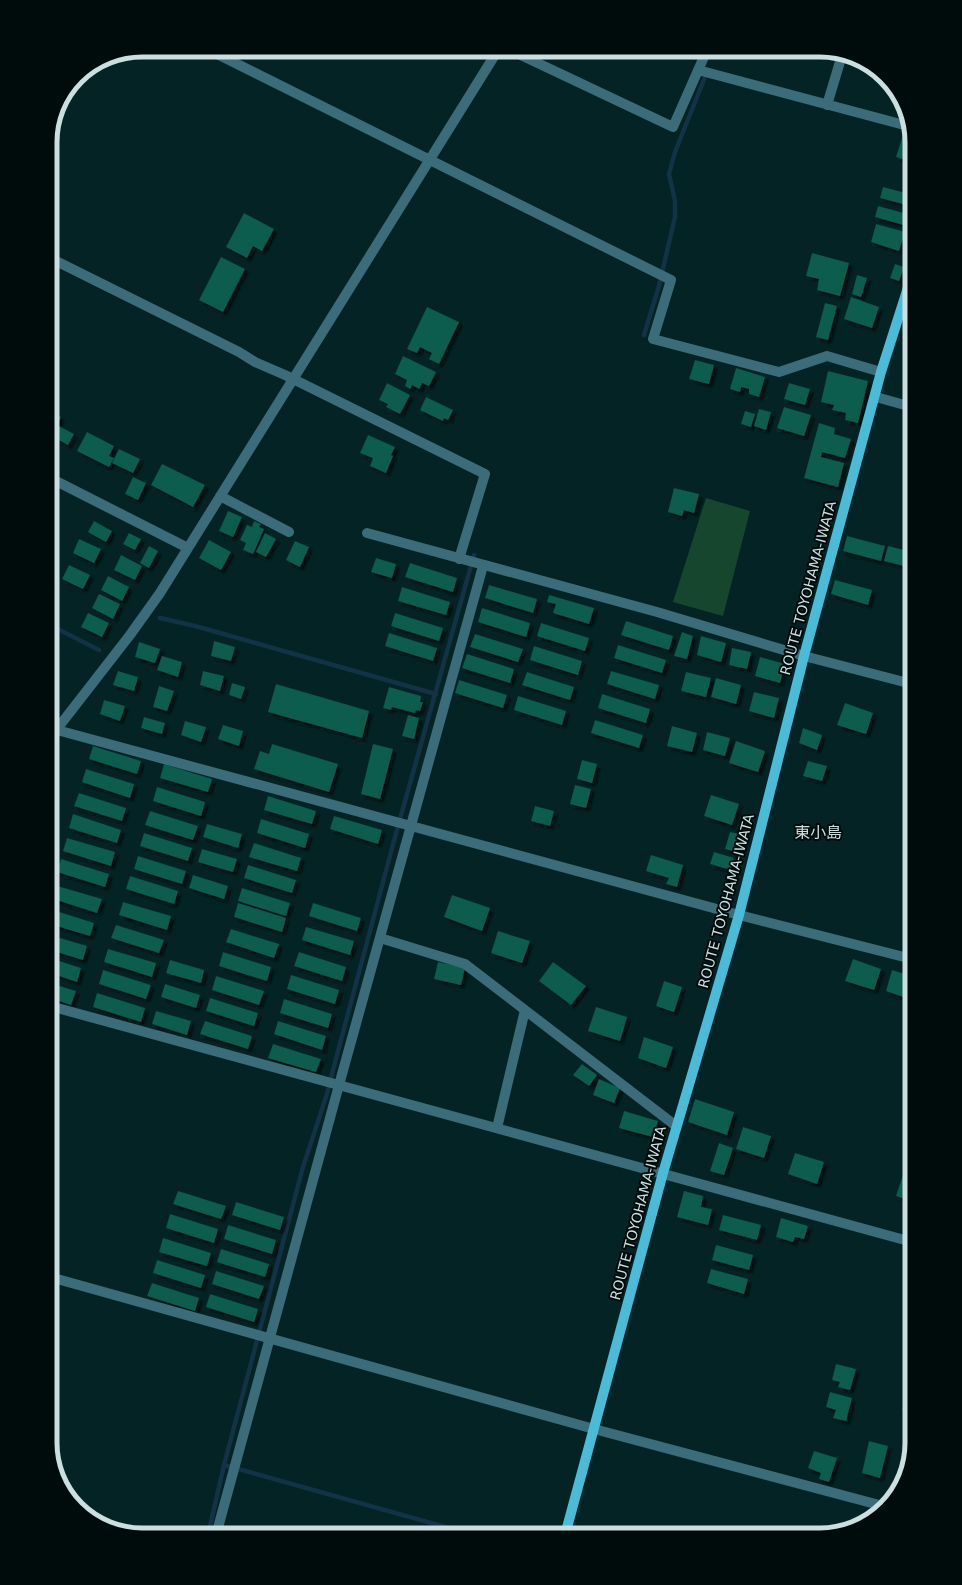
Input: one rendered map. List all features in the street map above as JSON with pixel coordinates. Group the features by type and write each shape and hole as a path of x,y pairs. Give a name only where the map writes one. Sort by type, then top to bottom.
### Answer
{"main road":[{"name":"ROUTE TOYOHAMA-IWATA","path":"567,1528 676,1126 739,915 804,656 876,397 881,372 905,297"}],"street":[{"path":"223,57 671,280 653,339 779,372 827,356 881,372"},
{"path":"494,57 160,593 130,635 57,730 739,915 905,957"},
{"path":"525,57 673,127 704,57"},
{"path":"827,104 840,60"},
{"path":"698,70 903,125"},
{"path":"57,261 239,352 255,362 293,379 485,474 461,560"},
{"path":"876,397 905,405"},
{"path":"57,482 188,548"},
{"path":"220,496 288,532"},
{"path":"367,533 461,560 656,612 804,656 905,682"},
{"path":"218,1528 411,825 480,565"},
{"path":"380,938 465,964 676,1126"},
{"path":"57,1008 905,1240"},
{"path":"497,1128 525,1010"},
{"path":"57,1279 594,1429 878,1505"}],"green space":[{"path":"706,498 750,511 723,616 673,602"}],"building":[{"path":"902,138 905,139 905,160 896,157"},
{"path":"883,187 905,193 903,204 880,198"},
{"path":"878,206 905,213 905,225 875,217"},
{"path":"244,213 274,229 262,251 253,246 247,258 226,247"},
{"path":"876,224 905,232 899,251 871,242"},
{"path":"812,253 849,263 840,296 817,290 819,279 806,276"},
{"path":"221,257 245,269 223,312 199,300"},
{"path":"895,264 904,267 899,281 890,278"},
{"path":"857,275 867,278 861,297 852,294"},
{"path":"851,297 879,307 872,328 844,319"},
{"path":"825,303 837,306 828,340 816,337"},
{"path":"427,307 459,322 439,364 429,359 432,353 420,347 417,353 407,349"},
{"path":"403,356 436,372 429,386 422,383 419,389 412,385 410,389 405,386 407,380 395,374"},
{"path":"695,360 714,365 709,384 689,379"},
{"path":"736,368 765,377 759,397 749,394 749,389 741,387 740,392 730,389"},
{"path":"828,371 868,381 858,423 845,420 846,413 832,410 834,405 821,402"},
{"path":"387,383 410,395 400,414 386,407 388,404 379,400"},
{"path":"789,383 810,389 805,405 784,399"},
{"path":"426,397 453,410 448,420 444,418 443,421 420,410"},
{"path":"784,407 811,415 804,436 777,428"},
{"path":"759,409 771,412 766,430 754,426"},
{"path":"745,411 755,414 751,427 741,424"},
{"path":"57,415 61,417 57,425"},
{"path":"819,423 835,428 834,434 851,439 845,458 822,452 821,457 844,463 838,487 804,478"},
{"path":"57,425 74,434 68,445 57,439"},
{"path":"87,432 114,446 109,456 114,458 109,467 77,451"},
{"path":"368,435 395,447 386,473 370,466 373,458 360,453"},
{"path":"119,449 140,459 133,473 112,463"},
{"path":"162,464 205,485 193,507 151,485"},
{"path":"133,477 146,483 138,500 125,494"},
{"path":"674,488 699,494 694,513 684,510 682,516 668,512"},
{"path":"228,511 242,517 233,537 219,531"},
{"path":"94,521 112,531 106,542 88,532"},
{"path":"254,521 261,524 259,527 264,529 253,554 243,550 246,543 240,540 247,525 252,527"},
{"path":"129,533 141,539 135,550 123,544"},
{"path":"265,533 276,539 266,557 256,552"},
{"path":"847,536 885,546 881,561 843,551"},
{"path":"79,539 101,549 94,563 73,553"},
{"path":"209,540 231,552 221,570 199,558"},
{"path":"295,541 309,547 300,567 286,560"},
{"path":"149,546 158,551 149,568 140,563"},
{"path":"888,546 905,550 905,566 884,561"},
{"path":"121,555 142,566 135,580 114,570"},
{"path":"376,558 396,564 392,578 371,572"},
{"path":"410,563 457,578 453,592 405,577"},
{"path":"69,565 90,575 83,589 62,579"},
{"path":"108,576 129,587 122,601 101,590"},
{"path":"835,580 872,590 868,605 831,594"},
{"path":"489,585 537,599 533,613 485,598"},
{"path":"402,587 450,602 446,615 398,601"},
{"path":"99,594 120,604 113,619 92,608"},
{"path":"549,595 594,608 589,624 553,613 556,604 547,602"},
{"path":"482,608 530,623 526,637 478,622"},
{"path":"88,613 109,623 102,637 81,627"},
{"path":"395,613 443,628 439,641 391,626"},
{"path":"626,621 673,636 669,650 621,635"},
{"path":"541,623 589,638 585,651 537,636"},
{"path":"682,632 693,636 687,659 674,656"},
{"path":"389,633 437,648 433,661 385,646"},
{"path":"475,634 523,649 518,662 470,647"},
{"path":"701,636 726,643 721,662 697,655"},
{"path":"214,641 235,647 231,661 211,656"},
{"path":"139,642 160,649 155,663 135,657"},
{"path":"618,645 666,660 662,673 614,658"},
{"path":"534,646 582,661 578,675 530,660"},
{"path":"732,648 751,652 747,669 729,665"},
{"path":"467,654 514,669 510,683 462,668"},
{"path":"162,656 182,662 178,677 157,670"},
{"path":"760,657 785,664 780,683 755,676"},
{"path":"118,671 138,677 134,691 113,685"},
{"path":"203,671 224,676 220,691 200,685"},
{"path":"611,671 659,685 655,699 607,684"},
{"path":"527,672 574,687 570,700 522,685"},
{"path":"686,672 711,678 706,697 681,691"},
{"path":"716,678 741,685 736,704 711,697"},
{"path":"459,680 507,695 503,708 455,693"},
{"path":"232,683 245,687 241,699 229,695"},
{"path":"276,684 369,711 362,738 268,712"},
{"path":"159,686 174,691 167,711 153,707"},
{"path":"389,687 421,696 420,702 423,702 420,711 416,710 415,713 392,707 391,710 383,708"},
{"path":"754,692 779,698 774,718 749,711"},
{"path":"602,694 650,709 646,723 598,708"},
{"path":"518,696 566,711 562,725 514,710"},
{"path":"104,700 125,706 120,721 100,714"},
{"path":"845,703 873,713 866,734 837,725"},
{"path":"408,715 419,718 414,739 402,736"},
{"path":"144,717 165,723 162,734 141,728"},
{"path":"595,720 643,735 639,748 591,733"},
{"path":"185,721 206,727 201,742 181,735"},
{"path":"223,725 243,731 239,746 218,739"},
{"path":"672,726 697,733 692,752 667,746"},
{"path":"803,728 822,735 817,750 799,743"},
{"path":"707,732 730,738 725,756 703,750"},
{"path":"736,741 765,751 758,772 729,763"},
{"path":"272,744 338,764 329,792 254,769 260,751 269,754"},
{"path":"373,744 393,749 380,799 361,794"},
{"path":"93,746 141,761 137,774 89,759"},
{"path":"582,760 597,764 592,783 577,779"},
{"path":"808,761 827,766 822,781 803,776"},
{"path":"164,764 212,779 208,792 160,778"},
{"path":"86,769 134,784 130,798 82,782"},
{"path":"575,785 591,789 586,808 570,804"},
{"path":"157,787 205,802 201,816 153,801"},
{"path":"79,793 126,808 122,821 74,806"},
{"path":"711,795 739,804 732,825 704,816"},
{"path":"268,796 316,811 312,824 264,810"},
{"path":"535,806 554,811 550,826 531,821"},
{"path":"150,811 198,826 193,840 145,825"},
{"path":"73,814 121,830 117,843 69,828"},
{"path":"334,816 382,830 378,844 330,829"},
{"path":"261,819 309,834 305,848 257,833"},
{"path":"207,824 242,834 238,848 203,837"},
{"path":"741,830 745,831 740,853 725,849 730,832 740,834"},
{"path":"144,833 192,848 188,861 140,846"},
{"path":"67,838 115,852 111,866 63,851"},
{"path":"254,843 301,858 297,871 249,857"},
{"path":"202,849 237,859 233,872 198,862"},
{"path":"714,852 734,858 731,870 710,864"},
{"path":"651,855 683,865 677,887 666,884 669,878 646,871"},
{"path":"138,856 186,871 182,884 134,869"},
{"path":"61,859 109,874 105,887 57,872"},
{"path":"248,865 296,880 292,893 244,878"},
{"path":"193,875 228,886 224,899 189,888"},
{"path":"130,876 178,891 174,904 126,889"},
{"path":"57,886 102,899 97,913 57,900"},
{"path":"242,888 290,903 286,916 238,901"},
{"path":"452,895 490,908 482,931 444,917"},
{"path":"123,902 171,916 167,930 119,915"},
{"path":"238,903 286,918 282,932 234,917"},
{"path":"313,903 361,918 357,931 309,916"},
{"path":"57,911 94,923 90,936 57,926"},
{"path":"116,925 164,940 159,953 111,938"},
{"path":"306,927 354,941 350,955 302,940"},
{"path":"231,929 279,944 274,958 226,942"},
{"path":"498,931 530,941 522,963 491,953"},
{"path":"57,937 87,946 83,960 57,952"},
{"path":"108,949 156,963 152,977 104,962"},
{"path":"223,952 271,967 267,981 219,966"},
{"path":"299,952 346,967 342,981 294,966"},
{"path":"853,959 881,969 874,990 845,981"},
{"path":"57,960 81,968 77,982 57,975"},
{"path":"170,960 204,970 201,983 166,973"},
{"path":"438,962 465,968 461,985 434,979"},
{"path":"553,962 586,986 571,1005 539,981"},
{"path":"103,970 151,985 146,999 99,984"},
{"path":"892,970 905,974 905,998 886,991"},
{"path":"291,975 339,990 335,1004 287,989"},
{"path":"216,976 264,991 259,1005 212,990"},
{"path":"664,981 682,987 674,1012 656,1006"},
{"path":"165,984 200,995 196,1008 161,997"},
{"path":"57,985 76,991 71,1005 57,1000"},
{"path":"97,993 145,1008 141,1022 93,1007"},
{"path":"210,998 258,1013 254,1026 206,1011"},
{"path":"284,999 332,1014 328,1028 280,1013"},
{"path":"596,1007 627,1017 620,1041 588,1031"},
{"path":"156,1011 191,1021 187,1035 152,1024"},
{"path":"205,1021 252,1036 248,1049 200,1034"},
{"path":"278,1021 326,1036 322,1050 274,1034"},
{"path":"644,1037 673,1047 666,1068 638,1058"},
{"path":"273,1044 321,1059 316,1072 268,1058"},
{"path":"582,1064 597,1075 589,1086 573,1075"},
{"path":"599,1079 620,1088 614,1103 593,1095"},
{"path":"695,1099 734,1112 727,1135 688,1122"},
{"path":"624,1111 658,1121 653,1137 619,1128"},
{"path":"743,1127 771,1136 764,1158 736,1149"},
{"path":"719,1143 733,1148 724,1175 710,1171"},
{"path":"795,1153 824,1162 817,1184 788,1174"},
{"path":"903,1175 905,1176 905,1199 896,1196"},
{"path":"178,1191 226,1206 221,1219 173,1204"},
{"path":"684,1191 703,1196 701,1207 712,1209 708,1225 677,1217"},
{"path":"236,1202 284,1217 280,1230 232,1215"},
{"path":"170,1214 218,1229 214,1243 166,1228"},
{"path":"723,1215 761,1225 757,1240 719,1230"},
{"path":"781,1218 808,1226 804,1239 795,1237 793,1242 776,1237"},
{"path":"228,1225 276,1240 272,1254 224,1239"},
{"path":"163,1238 211,1253 207,1266 159,1252"},
{"path":"716,1245 753,1255 749,1270 712,1260"},
{"path":"221,1249 269,1264 265,1277 217,1262"},
{"path":"157,1260 205,1275 201,1288 153,1273"},
{"path":"711,1269 748,1279 744,1294 707,1283"},
{"path":"216,1271 264,1286 259,1299 212,1284"},
{"path":"152,1283 199,1298 195,1311 147,1296"},
{"path":"210,1294 258,1309 254,1322 206,1307"},
{"path":"836,1364 856,1369 850,1390 838,1387 840,1382 832,1380"},
{"path":"830,1392 852,1398 846,1421 833,1418 836,1410 826,1407"},
{"path":"905,1399 905,1411 902,1410"},
{"path":"869,1441 888,1446 880,1478 862,1473"},
{"path":"814,1451 837,1458 829,1482 819,1479 821,1473 808,1468"}],"waterway":[{"path":"644,335 659,286 675,217 675,201 669,174 675,152 705,77"},
{"path":"210,1528 224,1465 303,1167 327,1094 395,837 474,555"},
{"path":"160,618 195,626 436,694"},
{"path":"57,629 99,650"},
{"path":"224,1465 449,1528"}],"district":[{"name":"東小島","path":"818,832"}]}
